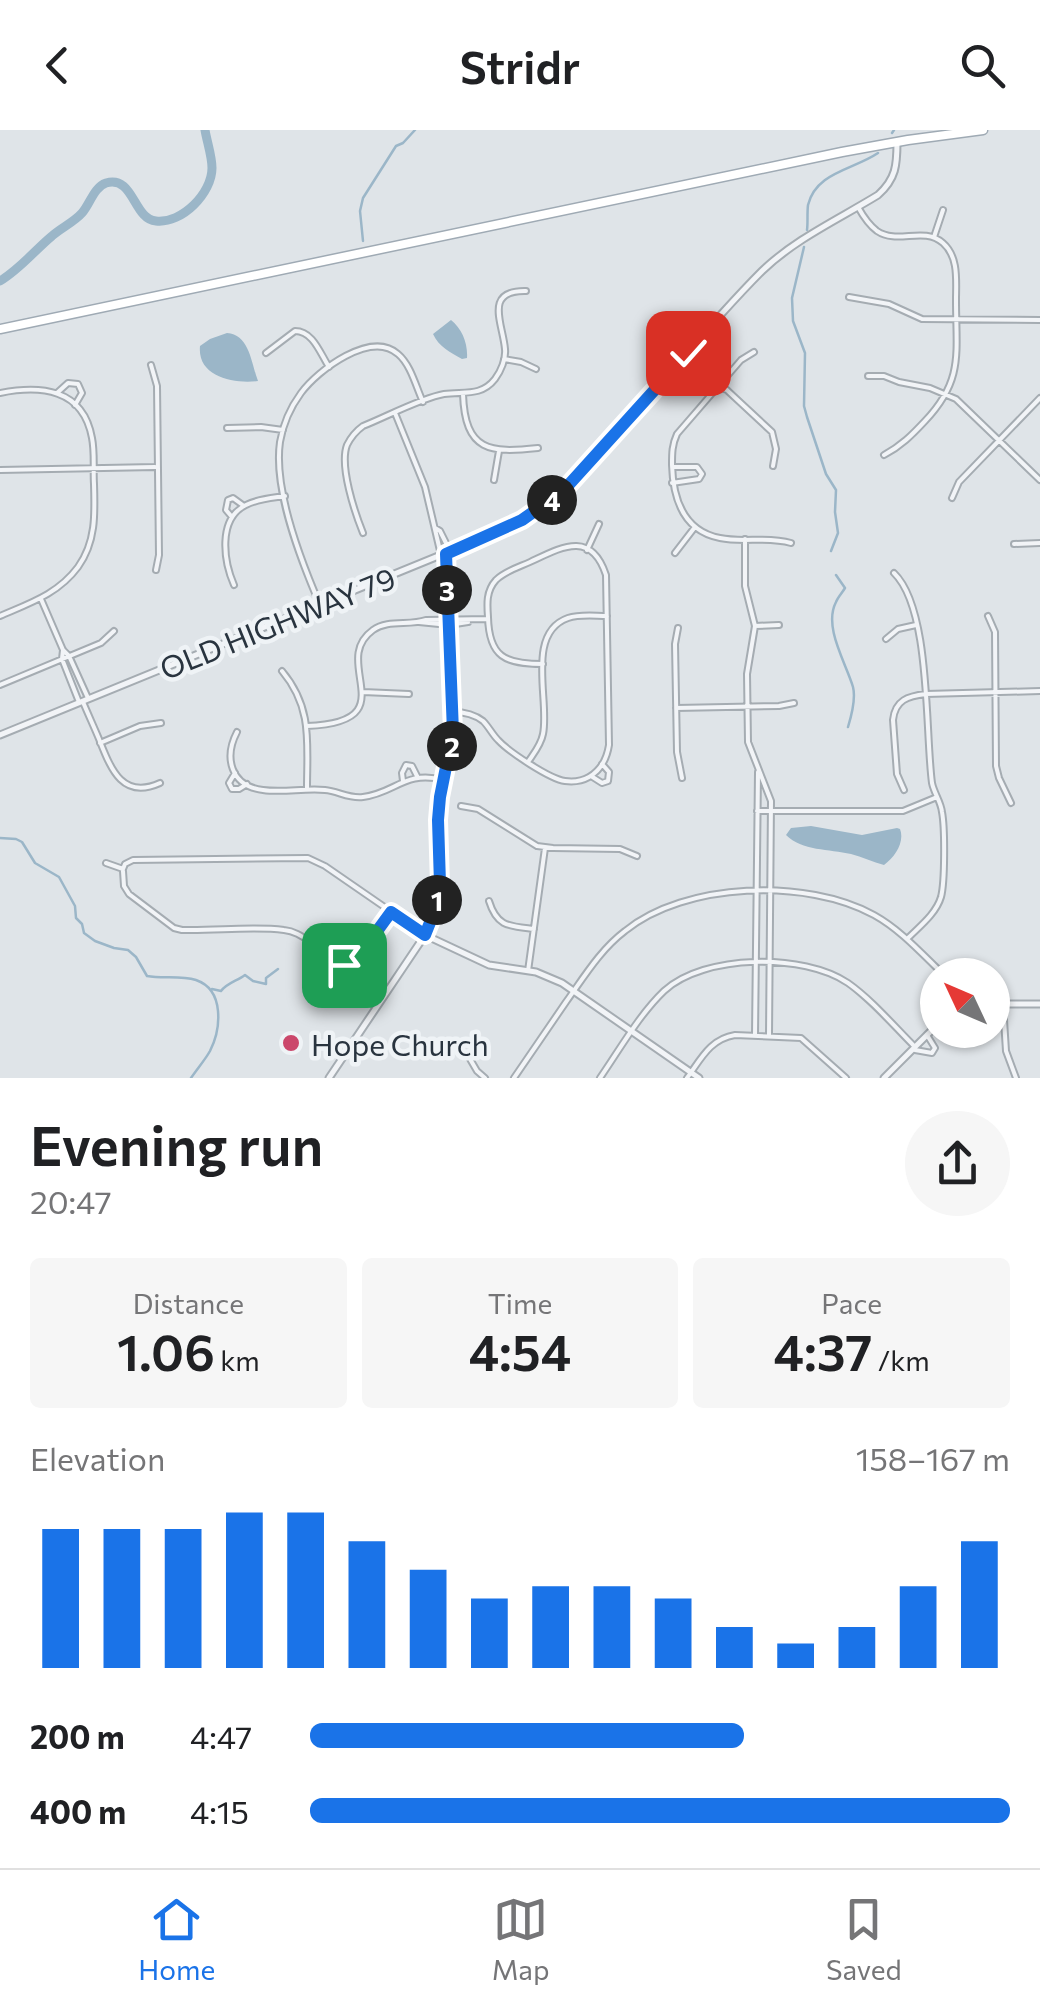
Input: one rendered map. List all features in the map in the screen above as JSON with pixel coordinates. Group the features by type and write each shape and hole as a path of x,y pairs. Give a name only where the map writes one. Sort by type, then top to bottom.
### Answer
{"main road":[{"path":"0,329 897,142 983,130"}],"street":[{"name":"OLD HIGHWAY 79","path":"0,735 522,520 564,490 766,268 878,195 892,181 897,142"},
{"path":"858,208 873,228 890,237 934,237 950,252 954,262 956,365 947,394 903,443 884,454"},
{"path":"934,237 943,210"},
{"path":"363,533 346,466 351,438 358,430 394,413 444,394 478,392 491,383 504,359 498,319 502,298 510,292 526,290"},
{"path":"849,297 889,304 922,319 1040,320"},
{"path":"266,353 300,330 308,334 329,367"},
{"path":"320,605 296,549 280,463 282,430 293,404 302,390 329,367 365,347 376,346 389,348 403,360 423,402"},
{"path":"754,352 742,360 677,434 672,450 672,484 679,507 696,527 715,537 791,543"},
{"path":"688,353 719,385"},
{"path":"504,359 536,368"},
{"path":"682,359 728,390 772,432 776,449 773,466"},
{"path":"151,364 157,386 156,570"},
{"path":"868,376 884,376 956,399 1040,480"},
{"path":"58,393 68,383 78,384 82,393 75,406"},
{"path":"0,393 28,388 48,390 75,406 90,431 94,526 86,551 64,583 42,599 0,616"},
{"path":"463,394 464,414 474,436 485,446 499,451 538,448"},
{"path":"952,498 956,486 1040,398"},
{"path":"394,413 425,487 446,553"},
{"path":"227,428 282,430"},
{"path":"494,480 499,451"},
{"path":"0,470 158,467"},
{"path":"672,467 696,468 702,474 699,479 672,484"},
{"path":"234,585 227,565 226,532 232,517 244,506 285,496"},
{"path":"232,517 225,505 228,500 233,498 244,506"},
{"path":"586,550 599,524"},
{"path":"674,553 696,527"},
{"path":"328,1078 425,935 440,884 438,820 453,712 446,553 440,531 435,528"},
{"path":"745,540 746,586 755,626 747,674 749,748 771,801 769,1035"},
{"path":"1014,544 1040,543"},
{"path":"453,712 470,714 483,722 502,744 562,781 591,776 602,764 609,745 606,575 601,563 586,550 574,546 555,548 500,576 489,592 492,644 502,656 520,664 543,664"},
{"path":"894,573 909,593 916,625 932,781 943,816 940,900 907,939"},
{"path":"42,599 69,656 83,701"},
{"path":"528,762 544,730 544,642 559,623 577,616 607,616"},
{"path":"988,616 995,632 996,766 1011,803"},
{"path":"307,726 337,724 358,709 363,692 356,659 364,639 380,626 426,620 488,619"},
{"path":"755,626 779,625"},
{"path":"886,640 898,629 916,625"},
{"path":"678,628 676,708 682,778"},
{"path":"0,685 101,643 114,631"},
{"path":"63,650 62,659 120,780 142,788 160,782"},
{"path":"282,671 301,700 307,726 307,789"},
{"path":"363,692 409,694"},
{"path":"904,790 897,770 894,712 906,698 926,694 1040,692"},
{"path":"676,708 794,703"},
{"path":"100,743 140,726 161,724"},
{"path":"237,732 229,754 235,773 247,784 263,790 331,790 362,797 418,776 444,780"},
{"path":"591,776 602,783 608,781 609,772 602,764"},
{"path":"403,781 406,765 412,766 418,776"},
{"path":"755,1035 758,768"},
{"path":"235,773 229,783 232,789 247,784"},
{"path":"757,811 903,811 937,797"},
{"path":"461,806 478,809 537,846 620,849 637,856"},
{"path":"528,971 545,848"},
{"path":"391,912 364,949 342,956 322,950 290,930 174,928 129,894 123,869 133,860 308,858 325,866 425,935 477,960 553,978 689,1075 700,1078"},
{"path":"106,863 123,869"},
{"path":"514,1078 612,942 651,913 702,895 771,892 816,895 845,902 874,916 927,958"},
{"path":"489,901 499,921 534,929"},
{"path":"342,956 344,965 352,967 355,953"},
{"path":"600,1078 664,991 681,978 716,965 813,967 838,977 859,992 914,1048 928,1054 935,1048"},
{"path":"1010,1004 1040,1004"},
{"path":"689,1075 708,1048 720,1039 769,1035 801,1038 846,1078"},
{"path":"884,1078 920,1041"},
{"path":"1006,1048 1016,1078"},
{"path":"470,1059 485,1078"}],"water":[{"path":"451,320 464,337 467,358 445,349 433,334"},
{"path":"227,333 245,344 258,381 228,379 204,365 200,346"},
{"path":"811,826 862,835 897,828 901,839 895,854 884,865 851,854 808,847 786,835 791,828"}],"waterway":[{"path":"0,281 79,216 98,188 106,183 122,185 142,213 156,221 176,218 185,212 201,197 211,178 205,130"},
{"path":"363,241 363,198 396,146 415,130"},
{"path":"807,230 808,205 819,185 878,153"},
{"path":"804,247 792,298 793,321 805,353 804,406 826,474 836,490 838,533 831,551"},
{"path":"836,575 845,588 837,600 832,622 854,692 848,727"},
{"path":"0,838 22,842 35,863 59,877 84,933 95,941 128,950 147,976 196,980 212,992 218,1011 217,1032 210,1051 191,1078"},
{"path":"212,989 221,991 245,975 266,984 266,978 278,969"}],"place":[{"name":"Hope Church","path":"291,1043"}],"route":[{"path":"344,965 355,964 355,953 364,949 391,912 425,935 436,902 440,884 440,797 453,732 446,554 522,520 564,490 688,353"}]}
